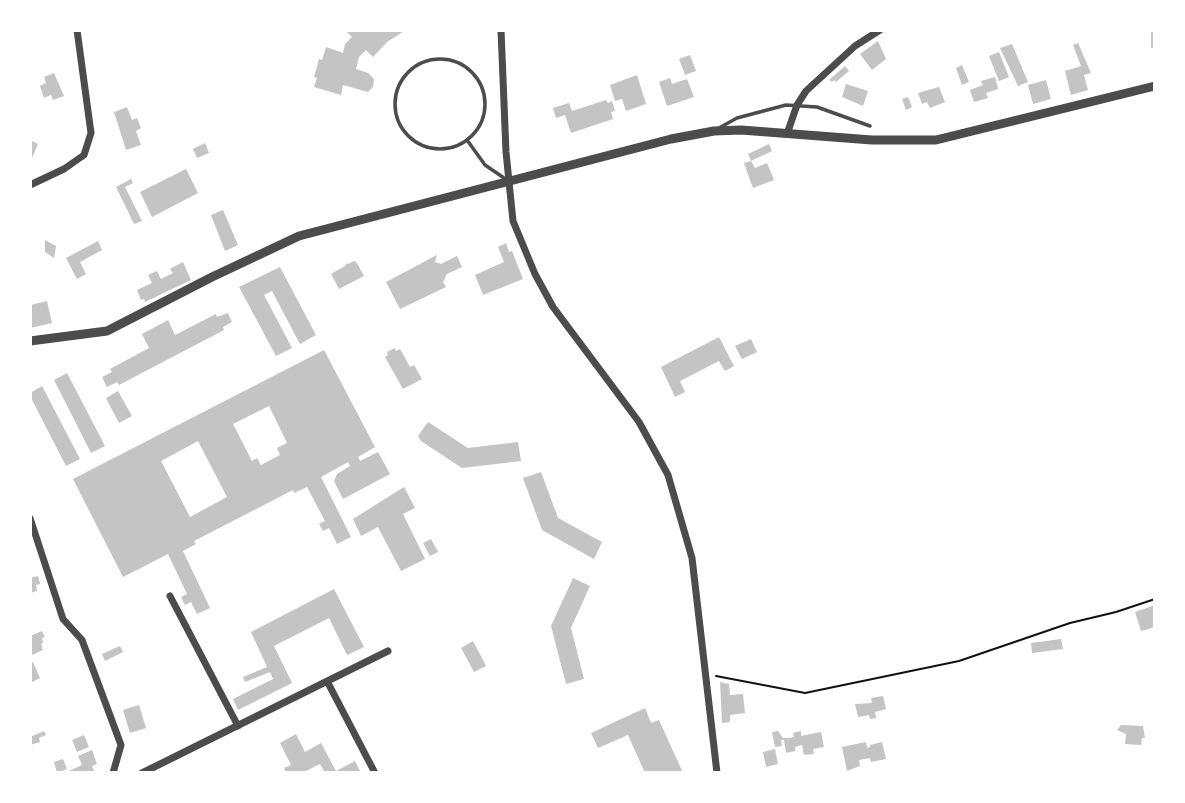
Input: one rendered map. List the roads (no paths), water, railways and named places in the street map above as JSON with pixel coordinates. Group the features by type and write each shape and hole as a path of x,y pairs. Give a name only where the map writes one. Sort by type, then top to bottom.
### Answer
{"street":[{"path":"30,185 64,169 83,155 91,133 77,30"},
{"path":"501,30 513,221 535,274 553,307 639,422 668,475 692,558 718,773"},
{"path":"787,134 797,105 806,90 855,46 880,30"},
{"path":"30,341 107,331 299,236 624,150 714,131 741,130 872,139 936,140 1155,86"},
{"path":"30,518 63,619 82,640 121,745 113,773"},
{"path":"170,596 238,726"},
{"path":"142,773 388,651"},
{"path":"327,681 375,773"}],"lane":[{"path":"446,58 465,65 477,75 486,98 485,114 478,129 467,140 456,147 429,148 414,141 403,130 396,116 394,102 398,86 406,72 430,59 446,58"},
{"path":"714,131 737,118 786,105 836,113 870,126"},
{"path":"467,140 485,165 509,181"}]}
